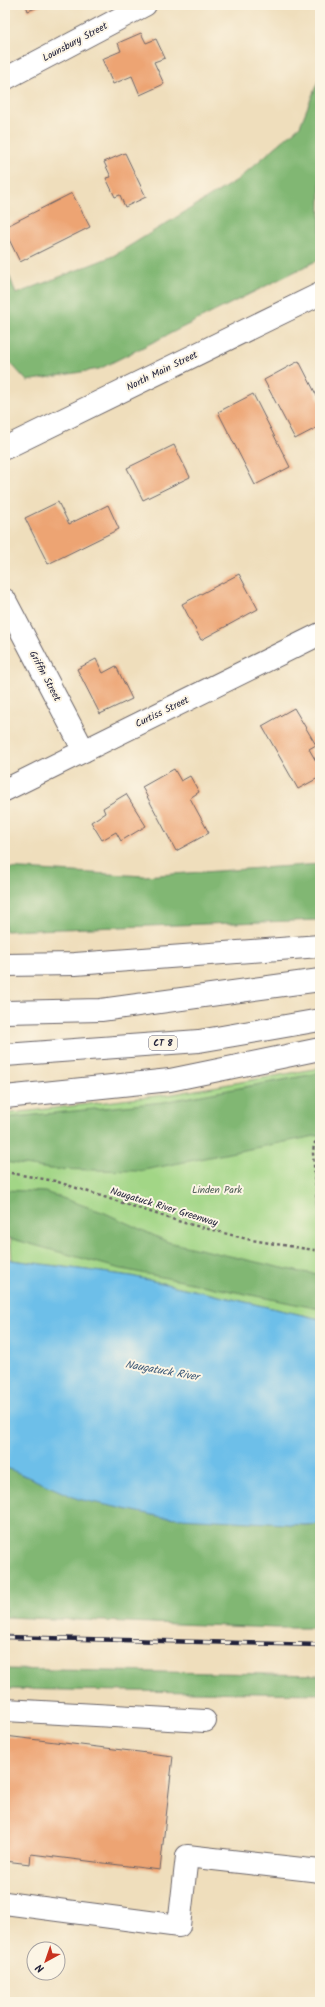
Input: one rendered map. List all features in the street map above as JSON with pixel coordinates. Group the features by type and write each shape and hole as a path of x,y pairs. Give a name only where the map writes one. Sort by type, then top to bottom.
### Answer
{"main road":[{"name":"Lounsbury Street","path":"5,79 145,5"},
{"name":"North Main Street","path":"5,448 320,294"},
{"name":"Griffin Street","path":"5,600 84,751"},
{"name":"Curtiss Street","path":"5,790 320,634"},
{"path":"5,965 75,964 320,946"},
{"path":"5,1012 101,1010 320,980"},
{"name":"CT 8","path":"5,1056 199,1041 320,1020"},
{"path":"5,1097 170,1080 320,1049"},
{"path":"5,1710 205,1721"},
{"path":"5,1903 179,1926 187,1856 320,1871"}],"path":[{"path":"320,1137 314,1144 313,1153 320,1236"},
{"name":"Naugatuck River Greenway","path":"5,1172 55,1182 181,1222 251,1240 320,1251"}],"green space":[{"path":"320,76 320,259 99,369 27,381 5,357 5,264 16,294 113,256 237,180 300,126"},
{"path":"320,864 320,920 5,931 5,868 144,876"},
{"name":"Linden Park","path":"320,1068 320,1319 131,1276 12,1260 5,1164 5,1114 173,1094"},
{"path":"320,1073 320,1135 139,1171 50,1169 5,1162 5,1118 164,1102"},
{"path":"5,1190 45,1192 105,1213 168,1242 300,1272 320,1274 320,1309 117,1268 5,1237"},
{"path":"5,1458 304,1525 320,1524 320,1628 276,1628 5,1617"},
{"path":"5,1669 320,1675 320,1694 5,1689"}],"water":[{"name":"Naugatuck River","path":"5,1257 12,1260 131,1276 320,1319 320,1524 304,1525 162,1517 78,1499 5,1467"}],"building":[{"path":"26,5 43,5 28,11"},
{"path":"141,33 146,43 156,39 165,58 154,62 164,84 140,95 132,76 113,84 102,59 121,51 118,43"},
{"path":"125,153 146,197 125,207 120,195 115,197 106,178 111,177 104,162"},
{"path":"72,193 90,227 20,262 5,231 5,227"},
{"path":"299,361 320,402 320,426 295,439 264,380"},
{"path":"253,394 290,467 255,485 218,412"},
{"path":"174,445 190,477 143,500 127,468"},
{"path":"58,502 69,524 108,505 119,529 48,564 25,518"},
{"path":"239,574 258,609 201,640 182,604"},
{"path":"96,659 103,673 116,666 132,699 100,714 77,669"},
{"path":"294,708 316,745 309,749 320,768 320,777 298,789 262,726"},
{"path":"174,769 181,781 190,776 199,792 190,798 209,833 176,851 142,787"},
{"path":"126,794 146,826 121,841 116,832 102,840 91,822 105,813 103,808"},
{"path":"5,1736 173,1756 160,1870 31,1854 30,1864 5,1861"}],"railway":[{"path":"5,1637 320,1645"}]}
